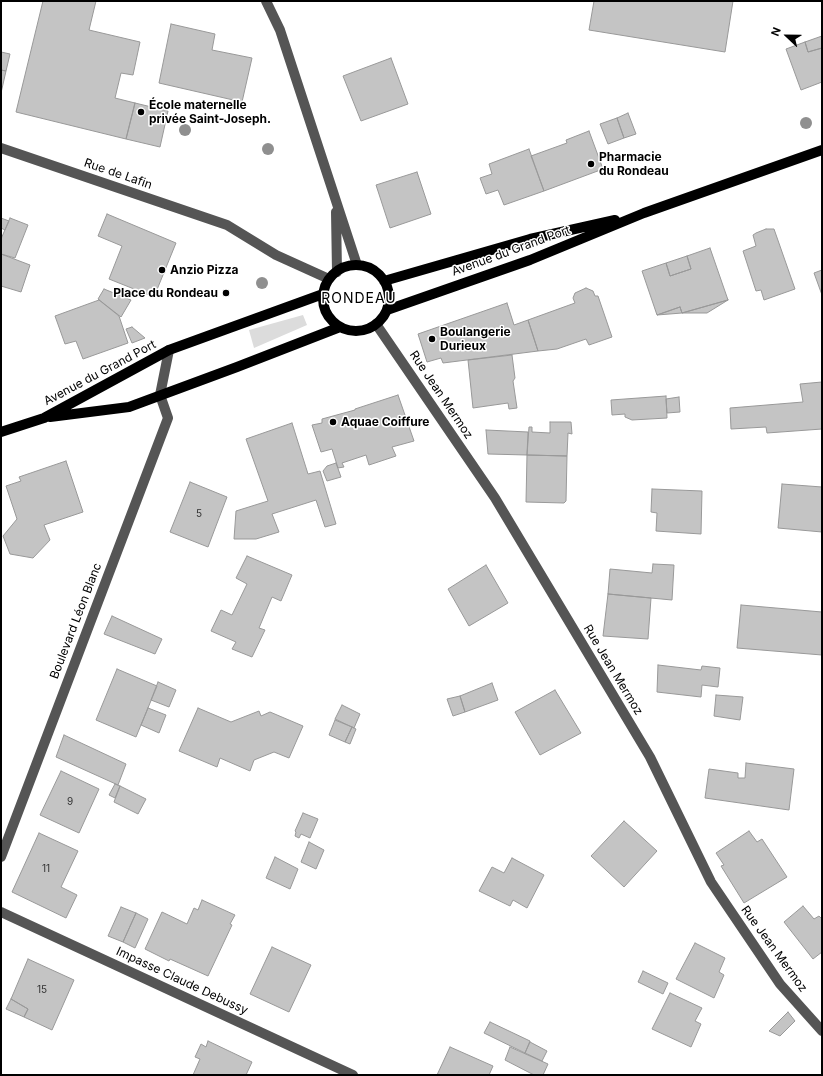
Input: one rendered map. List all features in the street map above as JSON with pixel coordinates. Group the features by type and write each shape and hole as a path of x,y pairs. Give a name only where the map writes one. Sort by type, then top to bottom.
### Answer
{"main road":[{"name":"Avenue du Grand Port","path":"387,310 530,260 644,213 822,150"},
{"name":"Avenue du Grand Port","path":"384,281 530,239 644,213"},
{"path":"357,265 368,267 377,273 384,281 388,290 389,300 387,310 382,318 368,329 358,332 348,331 332,321 326,313 323,304 325,286 333,275 346,267 357,265"},
{"path":"169,350 323,294"},
{"path":"160,395 340,327"},
{"name":"Avenue du Grand Port","path":"1,432 44,418 169,350"},
{"name":"Avenue du Grand Port","path":"44,418 129,407 160,395"}],"street":[{"path":"266,1 280,30 357,265"},
{"name":"Rue de Lafin","path":"1,148 227,225 276,255 333,275"},
{"path":"333,275 336,202"},
{"name":"Rue Jean Mermoz","path":"376,324 491,492 511,524 650,757 711,882 780,984 822,1031"},
{"path":"160,395 169,350"},
{"name":"Boulevard Léon Blanc","path":"1,856 168,418 160,395"},
{"name":"Impasse Claude Debussy","path":"1,912 353,1075"}],"shaded area":[{"path":"303,315 307,325 254,348 249,330"}],"building":[{"path":"43,1 96,1 89,30 140,42 133,75 121,73 115,98 135,103 126,139 16,112"},
{"path":"594,1 733,1 725,52 589,30"},
{"path":"171,24 215,34 212,50 252,58 242,102 159,83"},
{"path":"822,36 822,48 808,52 805,42"},
{"path":"805,42 808,52 822,48 822,82 801,90 786,49"},
{"path":"1,52 10,54 6,71 1,70"},
{"path":"391,58 408,104 361,121 343,76"},
{"path":"1,70 6,71 1,93"},
{"path":"135,103 168,111 160,147 126,139"},
{"path":"628,113 636,134 624,138 617,118"},
{"path":"617,118 624,138 608,144 600,124"},
{"path":"589,131 603,169 544,191 531,156 567,143 566,140"},
{"path":"529,149 544,191 504,205 498,190 486,194 480,178 492,174 489,164"},
{"path":"417,172 431,214 390,228 376,185"},
{"path":"107,214 176,243 154,297 109,279 122,246 98,236"},
{"path":"1,218 9,221 5,230 1,228"},
{"path":"10,218 28,225 15,258 1,254 1,239"},
{"path":"766,229 774,229 795,289 764,300 761,290 756,291 743,251 756,246 753,235"},
{"path":"710,248 728,300 682,313 680,307 657,315 642,271 666,263 670,276 691,269 687,256"},
{"path":"1,254 30,265 21,292 1,286"},
{"path":"687,256 691,269 670,276 666,263"},
{"path":"822,270 822,295 814,273"},
{"path":"586,288 593,291 595,296 598,296 612,337 589,345 586,339 557,349 538,351 528,320 575,303 573,298 575,293"},
{"path":"104,289 131,300 121,317 98,299"},
{"path":"99,300 119,316 128,343 83,359 76,341 65,344 55,316"},
{"path":"728,300 707,313 682,313"},
{"path":"507,303 514,325 528,320 538,351 443,363 441,358 427,362 418,334"},
{"path":"680,307 682,313 657,315"},
{"path":"132,327 145,338 132,343 126,329"},
{"path":"512,355 515,378 513,381 517,408 509,409 508,403 473,408 468,360"},
{"path":"822,382 822,429 767,433 766,427 731,429 730,408 803,402 800,384"},
{"path":"398,395 414,441 392,447 396,456 369,465 366,455 342,463 344,467 338,468 332,449 321,452 312,425 322,423 322,419 355,410"},
{"path":"666,396 667,418 632,420 625,417 625,414 612,415 611,400"},
{"path":"679,397 680,412 667,413 666,399"},
{"path":"550,422 571,422 572,434 568,433 567,456 527,455 529,427 532,427 532,432 550,433"},
{"path":"292,423 308,474 320,471 336,524 325,527 316,500 272,514 279,532 256,539 234,539 236,511 268,501 246,439"},
{"path":"486,430 528,432 527,455 488,454"},
{"path":"527,455 567,456 566,501 564,503 526,502"},
{"path":"66,461 83,512 44,525 50,540 33,558 10,554 3,536 17,519 6,486 21,481 19,477"},
{"path":"336,463 341,477 327,481 323,471 327,466"},
{"path":"190,482 227,497 208,547 170,532"},
{"path":"782,484 822,487 822,532 778,528"},
{"path":"652,489 702,491 701,534 656,531 657,513 651,512"},
{"path":"247,556 292,575 281,601 272,597 259,628 265,630 252,657 232,649 236,642 211,631 221,610 232,615 247,584 236,578"},
{"path":"653,564 674,565 672,600 608,594 610,569 652,573"},
{"path":"486,565 508,603 469,626 448,589"},
{"path":"608,594 651,598 648,639 603,636"},
{"path":"741,605 822,612 822,655 737,648"},
{"path":"112,616 162,639 155,654 104,634"},
{"path":"658,665 701,670 702,666 720,668 718,687 702,685 701,697 657,692"},
{"path":"117,669 157,686 136,737 96,720"},
{"path":"158,682 176,690 169,707 151,700"},
{"path":"492,683 498,700 465,712 460,696"},
{"path":"555,690 581,733 540,755 515,712"},
{"path":"716,695 743,697 740,720 714,716"},
{"path":"460,696 465,712 453,716 447,699"},
{"path":"342,705 360,714 354,728 335,719"},
{"path":"148,708 166,715 159,733 141,725"},
{"path":"198,708 231,722 259,711 261,716 270,712 303,726 289,758 274,752 254,760 250,771 220,758 217,767 179,751"},
{"path":"335,720 352,727 345,742 329,735"},
{"path":"352,727 356,729 350,744 345,742"},
{"path":"64,735 126,764 118,785 56,757"},
{"path":"746,763 794,769 789,810 705,798 709,769 738,773 738,778 745,778"},
{"path":"61,771 99,789 79,833 40,815"},
{"path":"115,784 120,786 115,798 109,795"},
{"path":"120,786 146,799 138,814 114,802"},
{"path":"303,813 318,819 310,838 301,834 299,838 295,836 295,831"},
{"path":"624,821 657,851 624,887 591,856"},
{"path":"749,831 757,842 762,839 787,877 744,903 721,866 724,865 716,853"},
{"path":"39,833 78,851 61,887 77,895 66,918 12,892"},
{"path":"309,842 324,850 316,869 301,862"},
{"path":"275,857 298,869 290,889 266,878"},
{"path":"512,858 544,875 527,908 513,900 510,906 479,891 492,867 504,873"},
{"path":"202,900 235,915 230,924 232,925 208,976 170,959 169,961 145,949 162,912 187,924 194,908 198,910"},
{"path":"803,906 814,919 819,916 822,919 822,952 813,959 784,922"},
{"path":"121,907 136,913 123,942 108,936"},
{"path":"136,913 148,919 135,948 123,942"},
{"path":"695,943 725,958 719,972 724,975 714,998 676,979"},
{"path":"272,947 311,965 289,1012 250,994"},
{"path":"28,959 74,980 52,1030 24,1017 28,1009 11,999"},
{"path":"643,971 668,983 663,994 638,982"},
{"path":"670,993 702,1008 695,1021 701,1024 691,1047 652,1029"},
{"path":"11,999 28,1009 24,1017 6,1009"},
{"path":"788,1012 795,1021 780,1036 769,1031"},
{"path":"490,1022 530,1041 525,1053 484,1033"},
{"path":"208,1041 252,1062 246,1075 193,1075 200,1059 195,1057 201,1044 206,1047"},
{"path":"530,1042 547,1051 542,1061 525,1053"},
{"path":"450,1047 493,1066 489,1075 437,1075"},
{"path":"510,1047 548,1064 543,1075 534,1075 505,1060"}],"place":[{"name":"École maternelle privée Saint-Joseph.","path":"141,112"},
{"name":"Pharmacie du Rondeau","path":"591,164"},
{"name":"Anzio Pizza","path":"162,270"},
{"name":"Place du Rondeau","path":"226,293"},
{"name":"Boulangerie Durieux","path":"432,339"},
{"name":"Aquae Coiffure","path":"333,422"}],"district":[{"name":"RONDEAU","path":"359,299"}]}
